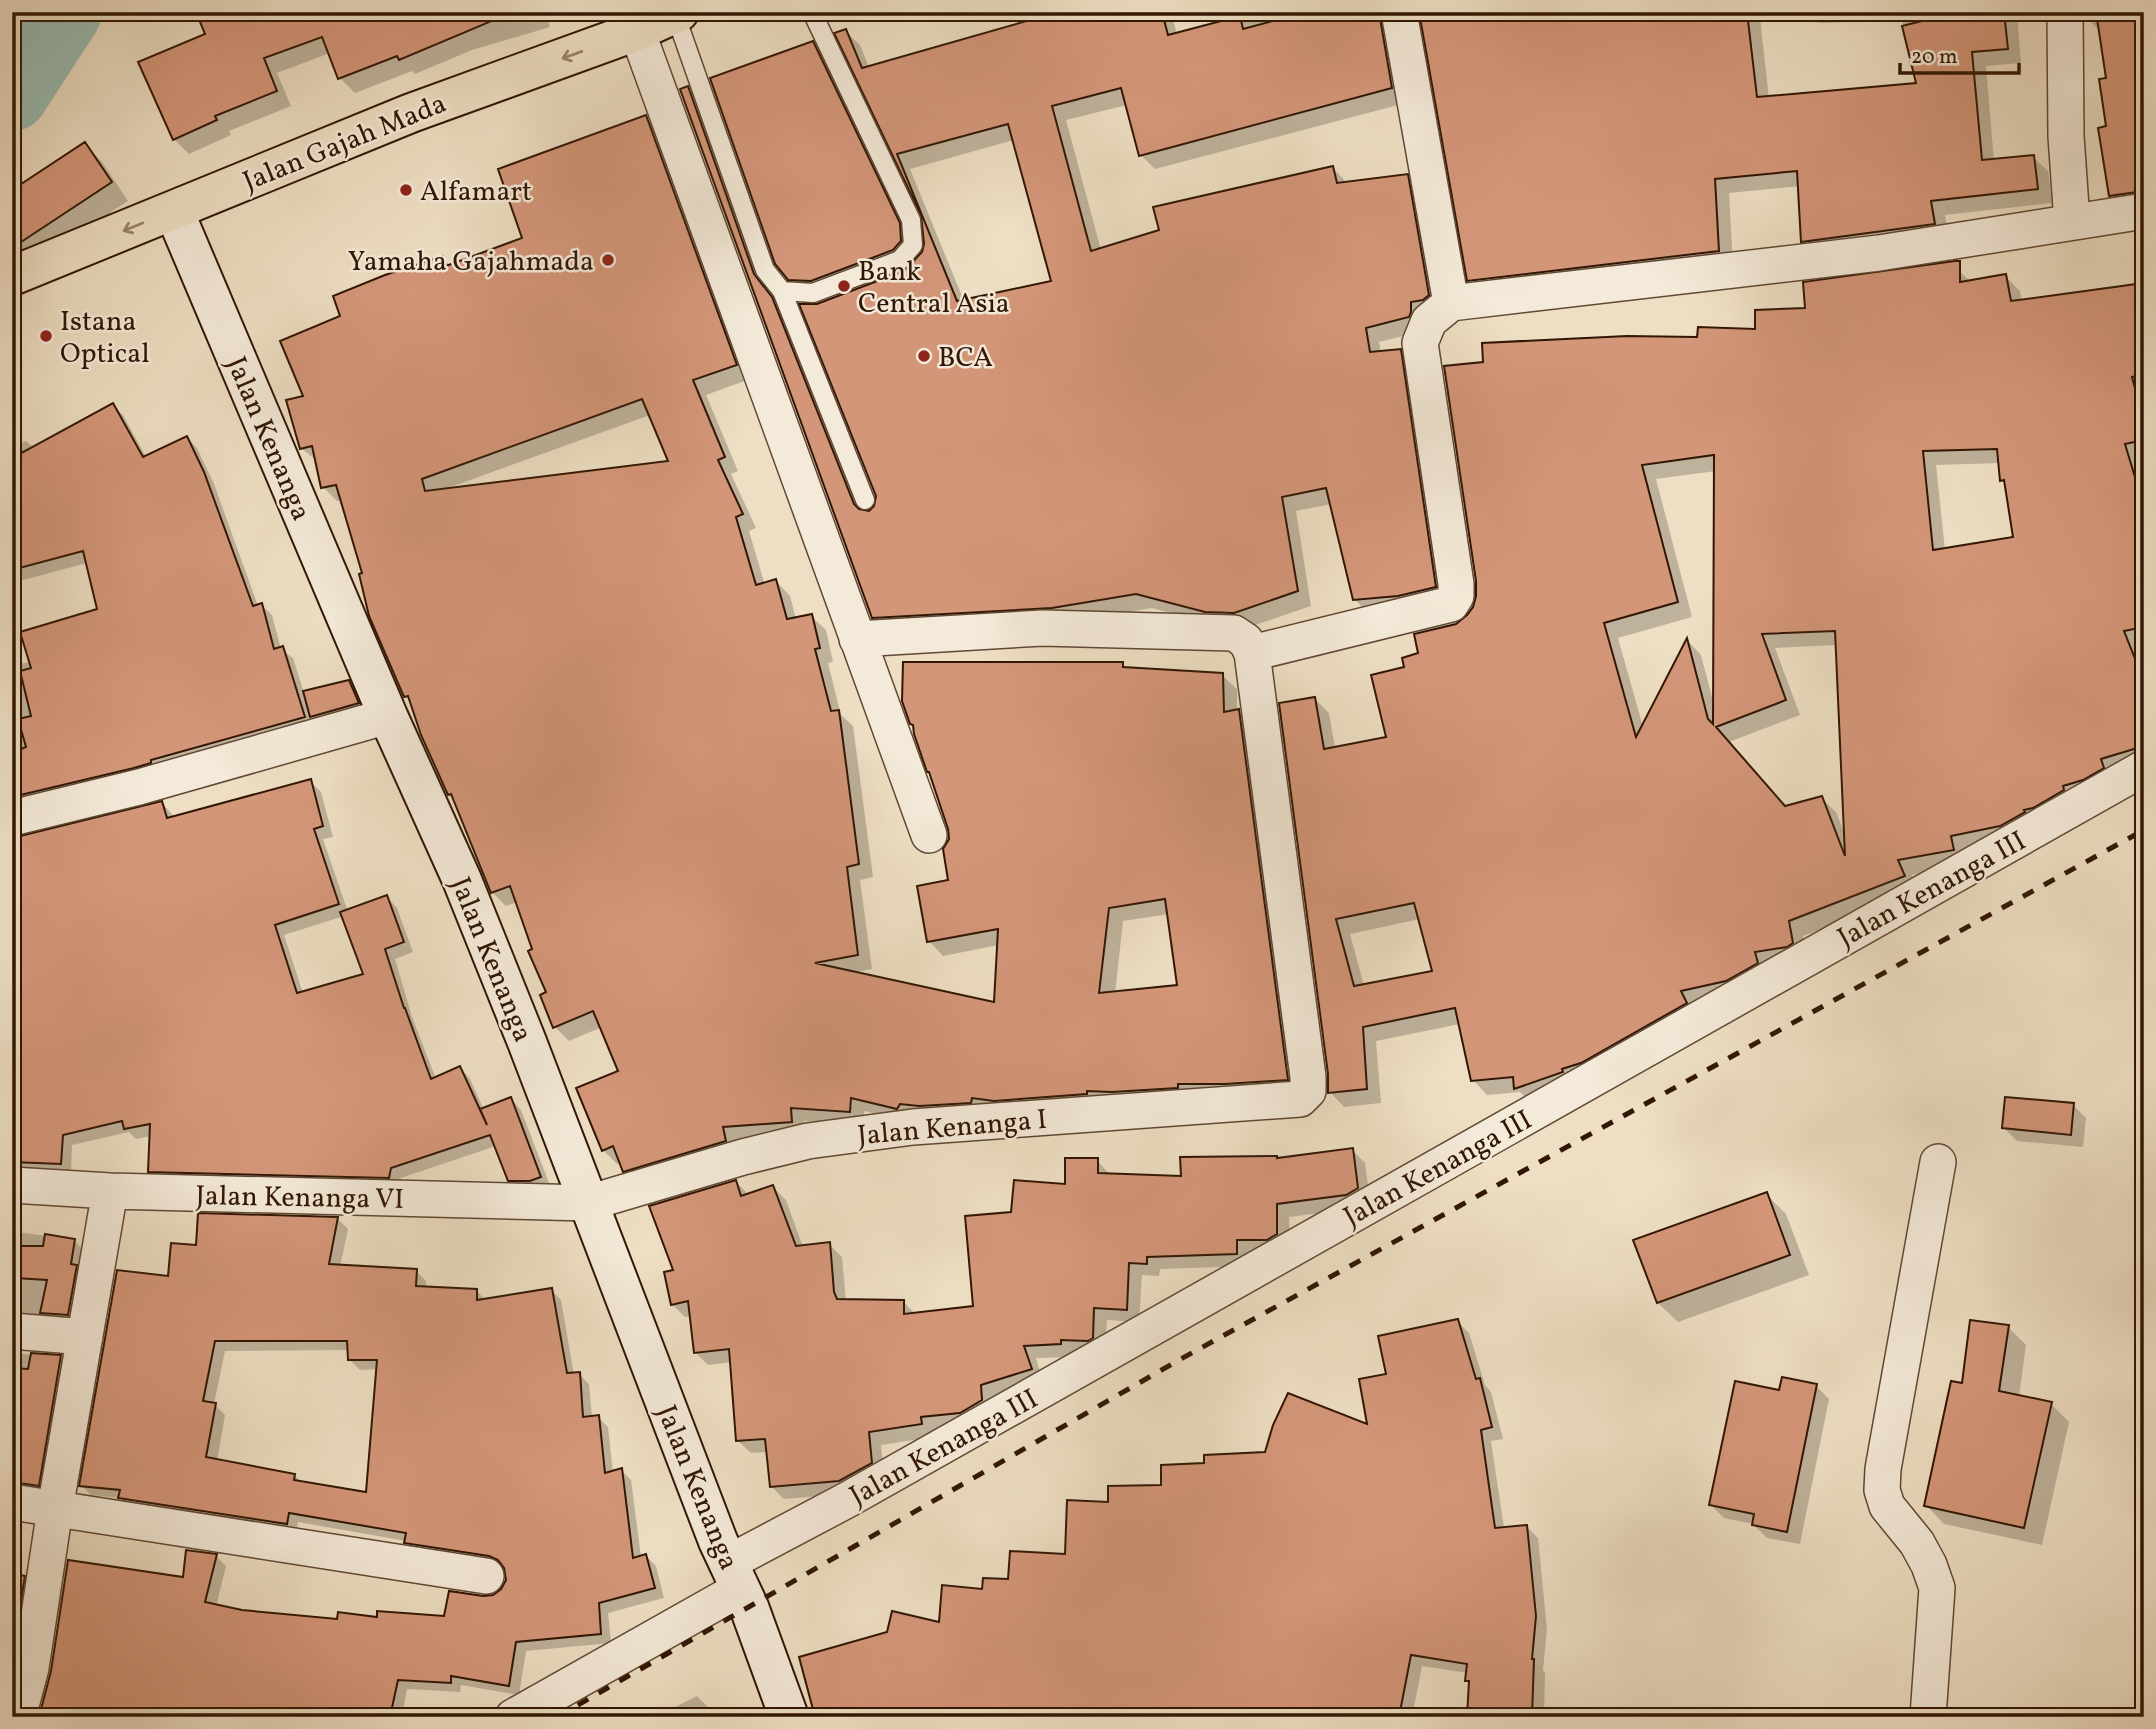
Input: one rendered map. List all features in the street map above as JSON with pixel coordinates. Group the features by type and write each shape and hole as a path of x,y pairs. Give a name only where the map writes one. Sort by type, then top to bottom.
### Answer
{"highway":[{"name":"Jalan Gajah Mada","path":"12,276 411,113 636,31 677,13"}],"main road":[{"name":"Jalan Kenanga","path":"174,211 387,716 462,880 734,1576 749,1607 789,1717"}],"street":[{"path":"1399,12 1451,303"},
{"path":"2065,12 2066,135 2071,222"},
{"path":"636,31 929,835"},
{"path":"857,639 1042,628 1234,633 1246,641 1251,653 1451,604 1456,584 1420,344 1429,321 1451,303 1879,253 2144,211"},
{"name":"Jalan Kenanga I","path":"588,1203 743,1157 808,1141 913,1127 1300,1099 1308,1091 1308,1077 1251,653"},
{"path":"12,818 139,787 387,716"},
{"name":"Jalan Kenanga III","path":"513,1717 734,1576 847,1500 2144,768"},
{"path":"1928,1717 1937,1588 1917,1543 1887,1506 1882,1490 1883,1469 1938,1162"},
{"name":"Jalan Kenanga VI","path":"12,1185 110,1191 588,1203"},
{"path":"18,1717 31,1668 55,1509 110,1191"},
{"path":"12,1331 85,1337"},
{"path":"12,1502 486,1576"}],"lane":[{"path":"782,291 813,293 900,260 913,245 911,220 812,12"},
{"path":"677,13 765,271 782,291 866,500"}],"building":[{"path":"196,12 513,12 399,60 397,56 338,79 322,37 264,58 277,91 215,116 217,120 173,140 138,62 205,34"},
{"path":"1058,12 1162,12 1168,35 1240,16 1243,29 1306,12 1379,12 1392,88 1139,156 1121,88 1052,106 1091,251 1159,230 1153,207 1333,166 1337,183 1408,174 1429,295 1423,300 1411,302 1409,317 1366,328 1370,352 1401,349 1436,587 1398,596 1353,600 1326,488 1282,497 1298,591 1234,613 1205,612 1136,594 1052,608 872,618 680,89 688,86 754,274 772,297 854,504 859,509 869,511 874,506 876,496 799,304 817,304 904,271 922,252 924,244 921,215 834,33 846,29 862,68","holes":["1008,124 1051,281 957,301 897,154"]},
{"path":"1419,12 1747,12 1757,97 1916,83 1902,26 1958,12 2004,12 2008,49 1972,52 1982,160 2034,155 2038,189 1931,201 1935,224 1801,242 1797,171 1715,179 1719,251 1467,281"},
{"path":"2096,12 2144,12 2144,191 2109,196 2098,128 2106,126 2099,79 2106,78"},
{"path":"813,41 900,223 901,241 893,250 811,281 788,280 775,264 710,78"},
{"path":"646,115 737,365 693,380 725,457 718,460 743,514 736,517 756,585 776,579 787,619 812,614 820,648 815,649 831,711 839,710 859,864 847,867 858,955 815,963 994,1002 998,929 927,942 917,886 948,880 943,849 949,839 913,725 910,724 902,701 903,662 1123,662 1123,667 1223,673 1224,712 1239,709 1288,1080 1178,1084 1178,1088 1087,1091 1087,1094 994,1101 972,1098 971,1103 919,1106 900,1104 897,1109 851,1098 850,1112 791,1108 792,1122 723,1127 726,1141 623,1172 613,1146 602,1151 576,1088 618,1071 593,1011 553,1028 540,995 546,992 528,951 532,949 510,886 491,893 451,794 448,795 421,735 408,696 404,697 369,616 359,574 362,573 336,485 321,488 312,446 300,449 286,400 303,396 280,341 340,316 333,296 443,256 446,266 522,238 498,169","holes":["642,399 668,461 425,491 422,479","1165,899 1177,985 1099,993 1109,908"]},
{"path":"85,142 112,182 12,248 12,190"},
{"path":"1960,261 1960,282 2006,274 2011,301 2144,283 2144,374 2132,377 2144,422 2144,440 2125,444 2144,507 2144,627 2124,631 2144,681 2144,746 2101,759 2104,768 2083,780 2063,786 2064,790 2033,808 2024,810 2025,812 2000,826 1951,836 1954,850 1898,860 1905,876 1789,921 1793,943 1787,947 1755,952 1758,963 1726,981 1681,991 1687,1003 1581,1063 1562,1069 1563,1072 1514,1089 1513,1077 1471,1081 1455,1008 1363,1027 1367,1089 1328,1093 1328,1074 1279,703 1315,697 1324,749 1386,737 1371,675 1404,667 1402,658 1418,653 1414,634 1456,624 1473,607 1476,581 1444,366 1483,362 1482,343 1627,336 1697,337 1698,327 1755,329 1755,310 1805,308 1803,282","holes":["1997,449 2000,481 2004,480 2013,537 1933,550 1923,451","1714,455 1713,724 1708,719 1687,638 1636,737 1604,623 1678,602 1642,465","1835,631 1845,856 1822,796 1785,806 1716,727 1786,700 1762,634","1414,903 1432,971 1354,986 1336,919"]},
{"path":"113,403 143,457 187,436 204,472 253,606 262,603 274,649 283,646 305,717 151,760 151,763 134,768 12,797 12,753 26,747 18,719 31,716 20,671 31,668 20,632 97,609 83,551 12,570 12,458"},
{"path":"349,680 359,703 310,717 303,691"},
{"path":"311,779 323,826 314,829 339,904 275,925 297,993 363,974 340,912 387,895 404,942 385,949 431,1079 460,1066 487,1125 480,1109 511,1097 541,1177 530,1181 508,1181 490,1135 391,1168 389,1178 148,1172 150,1124 124,1129 122,1121 63,1135 61,1164 12,1162 12,838 162,801 167,818"},
{"path":"2005,1097 2074,1103 2071,1135 2002,1128"},
{"path":"1353,1148 1358,1188 1346,1195 1277,1204 1277,1234 1267,1240 1237,1240 1237,1254 1147,1257 1147,1264 1129,1263 1127,1310 1094,1308 1093,1338 1088,1341 1061,1340 1061,1344 1024,1346 1032,1369 981,1385 982,1400 960,1413 921,1417 922,1424 869,1432 872,1463 839,1481 770,1487 765,1439 736,1441 729,1349 694,1353 688,1301 671,1305 664,1272 673,1270 649,1206 736,1180 741,1196 773,1185 796,1246 830,1242 834,1292 837,1299 904,1300 904,1314 973,1306 965,1216 1011,1212 1014,1180 1065,1184 1065,1158 1098,1158 1098,1173 1181,1176 1180,1157 1277,1158"},
{"path":"1767,1192 1790,1255 1657,1303 1633,1240"},
{"path":"198,1213 338,1217 329,1264 417,1269 416,1286 477,1289 477,1300 552,1288 567,1373 580,1372 583,1417 599,1415 605,1473 622,1468 633,1558 646,1554 655,1588 599,1603 601,1634 516,1642 509,1686 451,1676 451,1683 398,1680 390,1717 39,1717 51,1671 68,1560 183,1577 186,1550 217,1554 205,1602 242,1610 337,1619 338,1612 377,1617 377,1611 444,1616 449,1591 493,1595 501,1589 506,1580 504,1568 498,1560 489,1556 404,1543 406,1533 289,1513 287,1524 118,1498 120,1490 79,1486 117,1270 168,1276 171,1243 196,1245","holes":["215,1341 347,1341 348,1360 377,1360 366,1492 294,1480 295,1474 206,1457 216,1403 203,1401"]},
{"path":"45,1234 75,1239 71,1264 77,1265 68,1315 40,1313 47,1280 16,1278 17,1246 43,1246"},
{"path":"1458,1319 1476,1379 1480,1378 1492,1427 1481,1430 1495,1528 1527,1525 1536,1616 1532,1659 1532,1717 1467,1717 1467,1664 1411,1655 1399,1717 815,1717 799,1657 887,1632 892,1611 939,1622 942,1585 982,1589 983,1578 1008,1579 1010,1551 1065,1554 1067,1500 1108,1502 1108,1486 1161,1485 1161,1465 1204,1463 1204,1455 1265,1452 1273,1425 1288,1393 1367,1424 1359,1379 1386,1374 1378,1336"},
{"path":"1970,1320 2009,1325 1999,1391 2052,1402 2024,1528 1924,1506 1951,1381 1962,1383"},
{"path":"31,1353 61,1355 39,1486 12,1482 12,1368 28,1369"},
{"path":"1782,1377 1817,1384 1787,1532 1752,1525 1754,1514 1709,1505 1735,1381 1779,1390"},
{"path":"12,1573 25,1576 12,1657"}],"waterway":[{"path":"12,95 66,12"}],"railway":[{"path":"557,1717 1179,1360 2144,830"}],"place":[{"name":"Alfamart","path":"406,190"},
{"name":"Yamaha Gajahmada","path":"608,260"},
{"name":"Bank Central Asia","path":"844,286"},
{"name":"Istana Optical","path":"46,336"},
{"name":"BCA","path":"924,356"}]}
